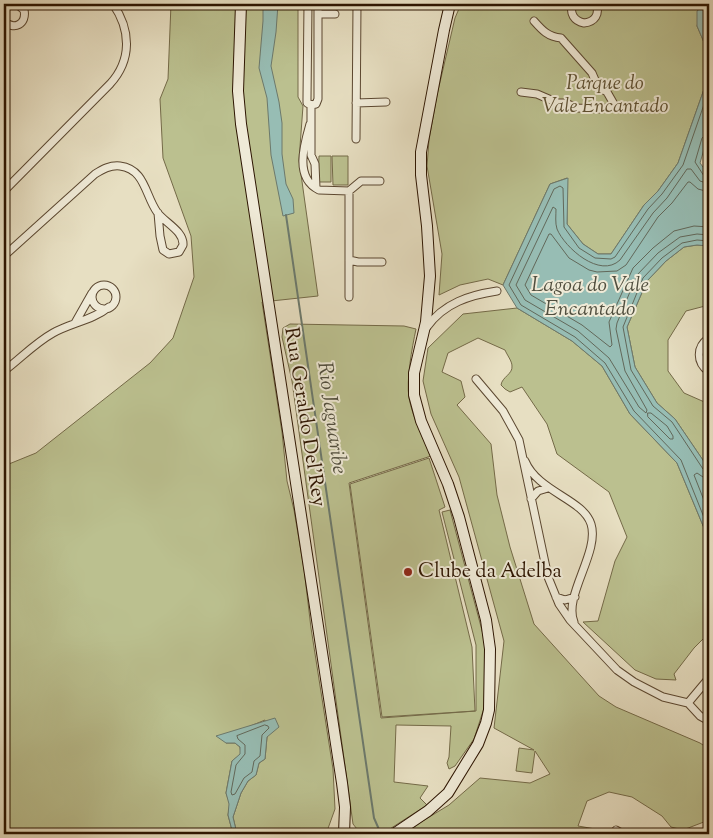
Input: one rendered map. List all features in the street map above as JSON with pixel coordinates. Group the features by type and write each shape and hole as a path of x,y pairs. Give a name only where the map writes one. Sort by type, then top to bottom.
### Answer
{"main road":[{"name":"Rua Geraldo Del'Rey","path":"241,4 238,90 241,124 342,783 345,807 345,833"},
{"path":"394,834 428,811 448,793 478,744 486,723 488,710 490,649 486,620 459,516 448,484 421,421 414,395 414,373 424,331 430,276 420,164 450,4"}],"street":[{"path":"4,8 11,4"},
{"path":"5,26 18,26 24,19 24,10 17,4"},
{"path":"112,4 119,13"},
{"path":"4,192 110,84 121,70 127,44 119,13 120,4"},
{"path":"308,4 307,100 311,105 312,158 315,164 316,188"},
{"path":"311,105 317,102 318,4 334,4"},
{"path":"356,4 356,140"},
{"path":"572,4 571,12 576,20 584,24 589,23 596,17 596,4"},
{"path":"318,14 335,14"},
{"path":"521,92 537,94 558,103 565,103 578,108 601,109 615,106 607,92 598,87 592,73 561,38 554,38 543,32 534,22"},
{"path":"307,60 318,61"},
{"path":"356,103 386,102"},
{"path":"310,124 305,141 303,166 306,176 316,188 319,190 350,191 361,181 380,181"},
{"path":"303,158 312,158"},
{"path":"4,256 94,174 109,166 124,166 137,173 158,213 184,241 179,252 174,254 166,252 161,246 158,213"},
{"path":"335,191 349,204"},
{"path":"349,297 350,191"},
{"path":"160,236 173,228"},
{"path":"349,260 382,262"},
{"path":"4,371 44,338 97,315 113,305 116,298 112,288 101,285 93,293 75,323"},
{"path":"424,331 431,320 443,310 465,298 497,291"},
{"path":"93,293 92,300 96,306 102,309 110,307"},
{"path":"709,338 702,343 698,356 700,362 709,372"},
{"path":"476,379 511,423 519,440 548,577 556,597 567,616 625,676 663,697 688,703 700,716 709,721"},
{"path":"521,451 534,475 548,488 584,513 591,525 592,540 574,597 571,614 576,627"},
{"path":"531,499 538,491 548,488"},
{"path":"556,597 565,600 574,597"},
{"path":"688,703 709,678"},
{"path":"616,830 623,834"}],"green space":[{"path":"171,4 298,4 298,97 303,106 299,160 318,296 262,302 282,432 287,481 304,569 311,628 333,769 335,809 326,834 237,834 233,817 241,793 248,781 256,775 259,763 265,759 267,737 265,720 248,727 226,743 235,743 240,747 241,754 232,761 226,793 230,804 228,815 233,834 4,834 4,466 36,453 150,363 173,338 194,277 191,236 163,158 160,99 168,79"},
{"name":"Parque do Vale Encantado","path":"461,4 709,4 709,7 702,7 697,26 709,54 709,75 678,163 658,191 644,205 611,254 598,254 583,244 567,224 567,178 550,184 503,285 488,279 460,285 439,295 442,254 427,166 429,140 437,95 455,18"},
{"path":"319,156 331,156 331,182 318,182"},
{"path":"332,156 348,156 348,185 333,185"},
{"path":"709,246 709,305 686,311 668,340 668,371 684,393 709,404 709,469 675,419 657,403 635,367 627,327 647,281 666,261 684,247"},
{"path":"517,308 572,341 602,366 630,414 677,463 709,540 709,633 694,648 674,674 676,680 656,679 635,670 583,622 598,621 615,561 627,537 609,492 557,454 547,424 522,387 510,392 501,385 512,369 505,350 478,338 448,353 442,372 461,381 465,397 457,405 491,444 497,495 510,547 534,624 599,696 616,707 700,743 709,749 709,820 683,830 671,827 662,816 632,797 609,792 587,801 578,826 601,830 608,834 401,834 449,805 480,778 530,783 550,774 535,751 532,773 516,771 519,748 534,750 494,728 504,641 459,477 431,414 423,381 428,348 463,314"},
{"path":"290,324 404,326 416,329 411,354 408,391 416,421 431,456 349,483 381,718 476,711 476,645 442,512 450,510 484,638 487,660 485,705 474,739 455,766 449,769 447,763 451,726 396,725 394,782 428,786 420,798 427,805 382,834 361,834 353,824 292,381 282,337 283,328"},
{"name":"Clube da Adelba","path":"429,458 445,507 439,510 472,647 475,711 382,717 350,484"}],"water":[{"path":"263,4 278,4 271,66 282,123 282,154 286,184 293,199 294,213 283,216 271,155 267,98 259,68"},
{"path":"702,7 709,7 709,54 697,26 697,11"},
{"name":"Lagoa do Vale Encantado","path":"709,75 709,132 700,163 709,175 709,246 684,247 666,261 647,281 627,327 635,367 657,403 675,419 709,469 709,540 677,463 630,414 602,366 572,341 517,308 503,285 550,184 568,178 567,224 583,244 598,254 611,254 644,205 658,191 678,163"},
{"path":"275,718 279,727 267,737 265,759 259,763 256,775 248,781 241,793 233,817 237,834 233,834 228,815 229,804 226,793 232,761 240,754 240,747 235,743 226,743 216,736"}],"waterway":[{"name":"Rio Jaguaribe","path":"286,215 374,818 381,834"}],"place":[{"name":"Clube da Adelba","path":"408,572"}]}
